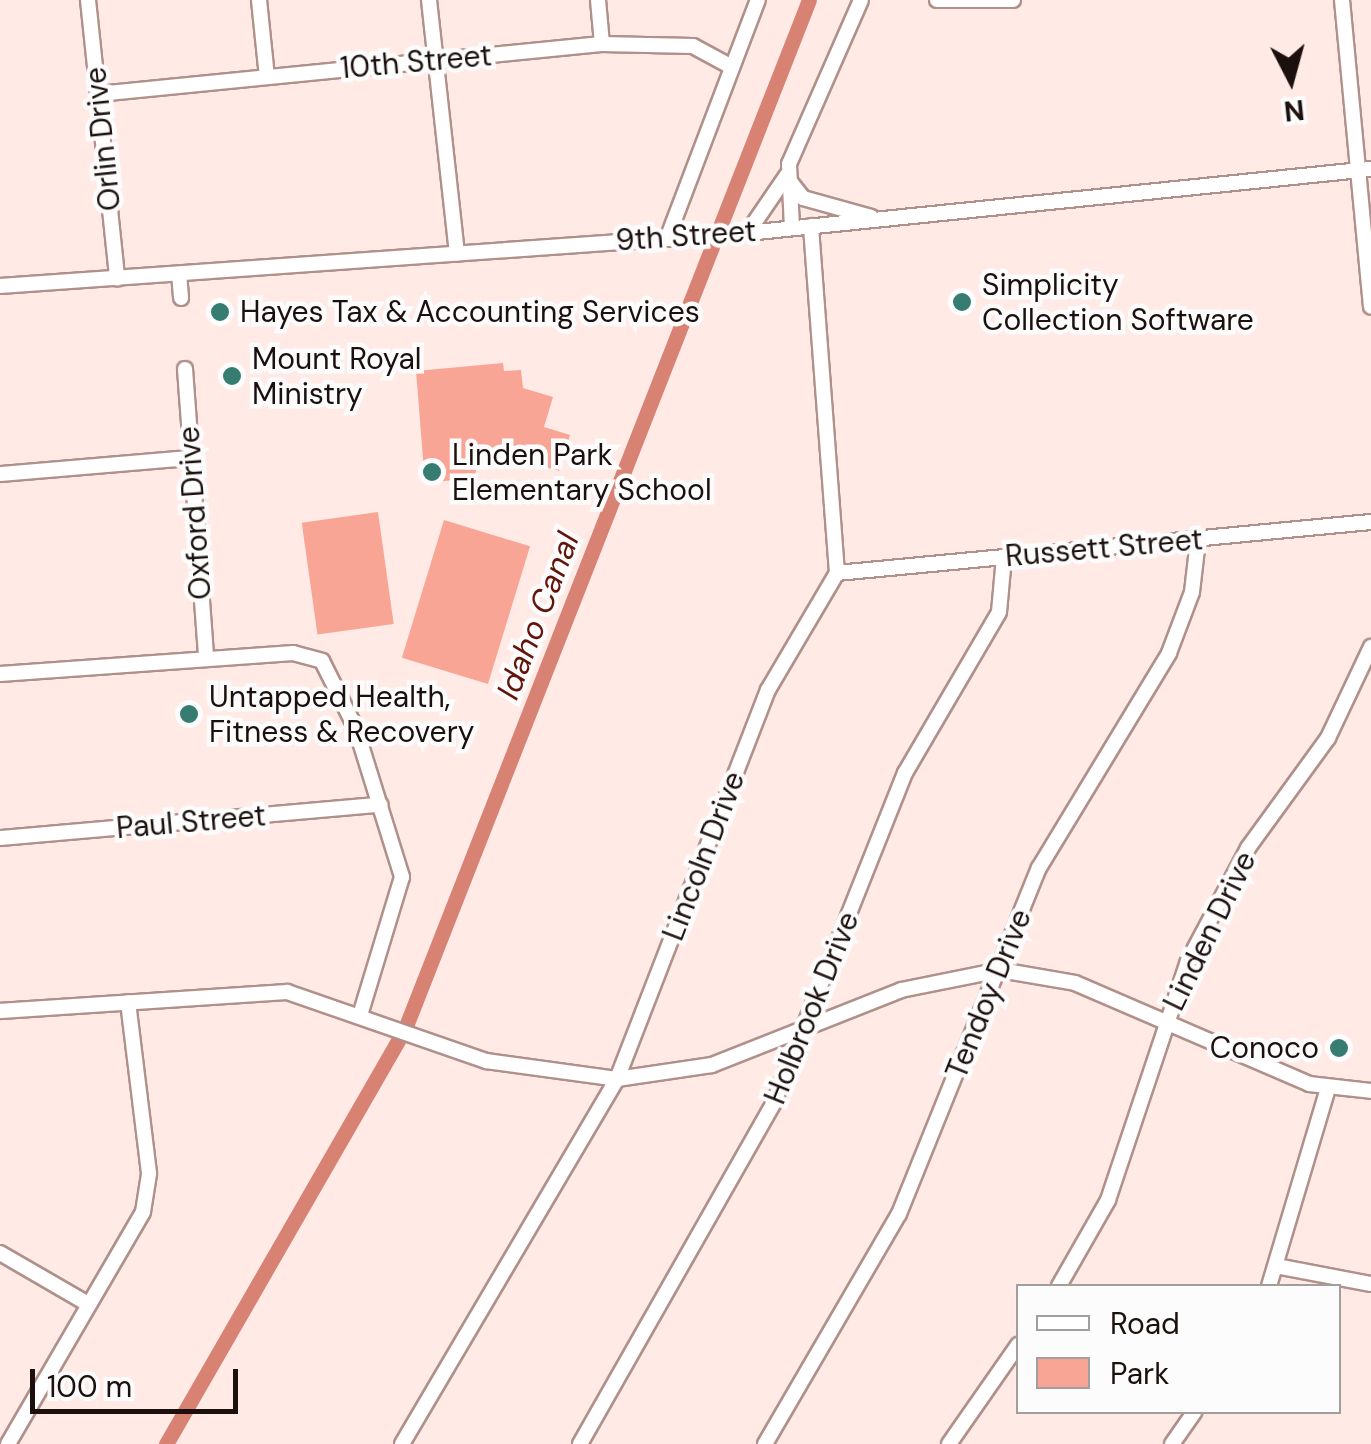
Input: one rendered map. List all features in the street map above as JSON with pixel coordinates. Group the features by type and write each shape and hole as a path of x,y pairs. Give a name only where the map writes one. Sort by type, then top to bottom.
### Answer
{"street":[{"name":"Orlin Drive","path":"88,0 117,278"},
{"path":"260,0 267,76"},
{"path":"429,0 457,254"},
{"path":"598,0 602,44"},
{"path":"667,238 758,0"},
{"path":"747,232 787,174 861,0"},
{"path":"937,0 1014,0"},
{"path":"1342,0 1365,170 1371,306"},
{"name":"10th Street","path":"98,94 602,44 693,46 730,66"},
{"name":"9th Street","path":"0,286 692,237 1365,170"},
{"path":"787,174 804,198 879,220"},
{"path":"787,174 792,228"},
{"path":"811,226 838,573"},
{"path":"179,274 181,298"},
{"name":"Oxford Drive","path":"185,369 206,658"},
{"path":"0,474 191,458"},
{"name":"Russett Street","path":"838,573 1371,522"},
{"name":"Tendoy Drive","path":"764,1444 878,1256 1000,970 1039,868 1169,652 1192,592 1198,540"},
{"name":"Holbrook Drive","path":"580,1444 737,1179 804,1031 905,773 999,612 1004,557"},
{"name":"Lincoln Drive","path":"402,1444 618,1079 768,690 838,573"},
{"name":"Linden Drive","path":"1060,1284 1108,1200 1165,1024 1228,884 1328,738 1371,647"},
{"path":"0,674 292,653 322,661 382,806 402,891 361,1012"},
{"name":"Paul Street","path":"0,838 382,806"},
{"path":"0,1011 288,992 361,1012 422,1038 512,1067 618,1079 712,1065 940,977 1000,970 1075,983 1165,1024 1328,1088 1371,1091"},
{"path":"8,1444 147,1194 128,1002"},
{"path":"1270,1284 1328,1088"},
{"path":"0,1252 88,1304"},
{"path":"1276,1266 1371,1284"},
{"path":"949,1444 1016,1348"},
{"path":"1172,1444 1193,1414"}],"green space":[{"path":"503,363 504,371 521,370 523,388 553,397 544,427 570,435 559,471 483,448 474,478 425,483 416,371"},
{"path":"378,512 394,624 317,635 302,523"},
{"path":"444,520 530,546 488,684 402,658"}],"waterway":[{"name":"Idaho Canal","path":"166,1444 406,1026 809,0"}],"place":[{"name":"Simplicity Collection Software","path":"962,302"},
{"name":"Hayes Tax & Accounting Services","path":"220,312"},
{"name":"Mount Royal Ministry","path":"232,376"},
{"name":"Linden Park Elementary School","path":"432,472"},
{"name":"Untapped Health, Fitness & Recovery","path":"189,714"},
{"name":"Conoco","path":"1339,1048"}]}
